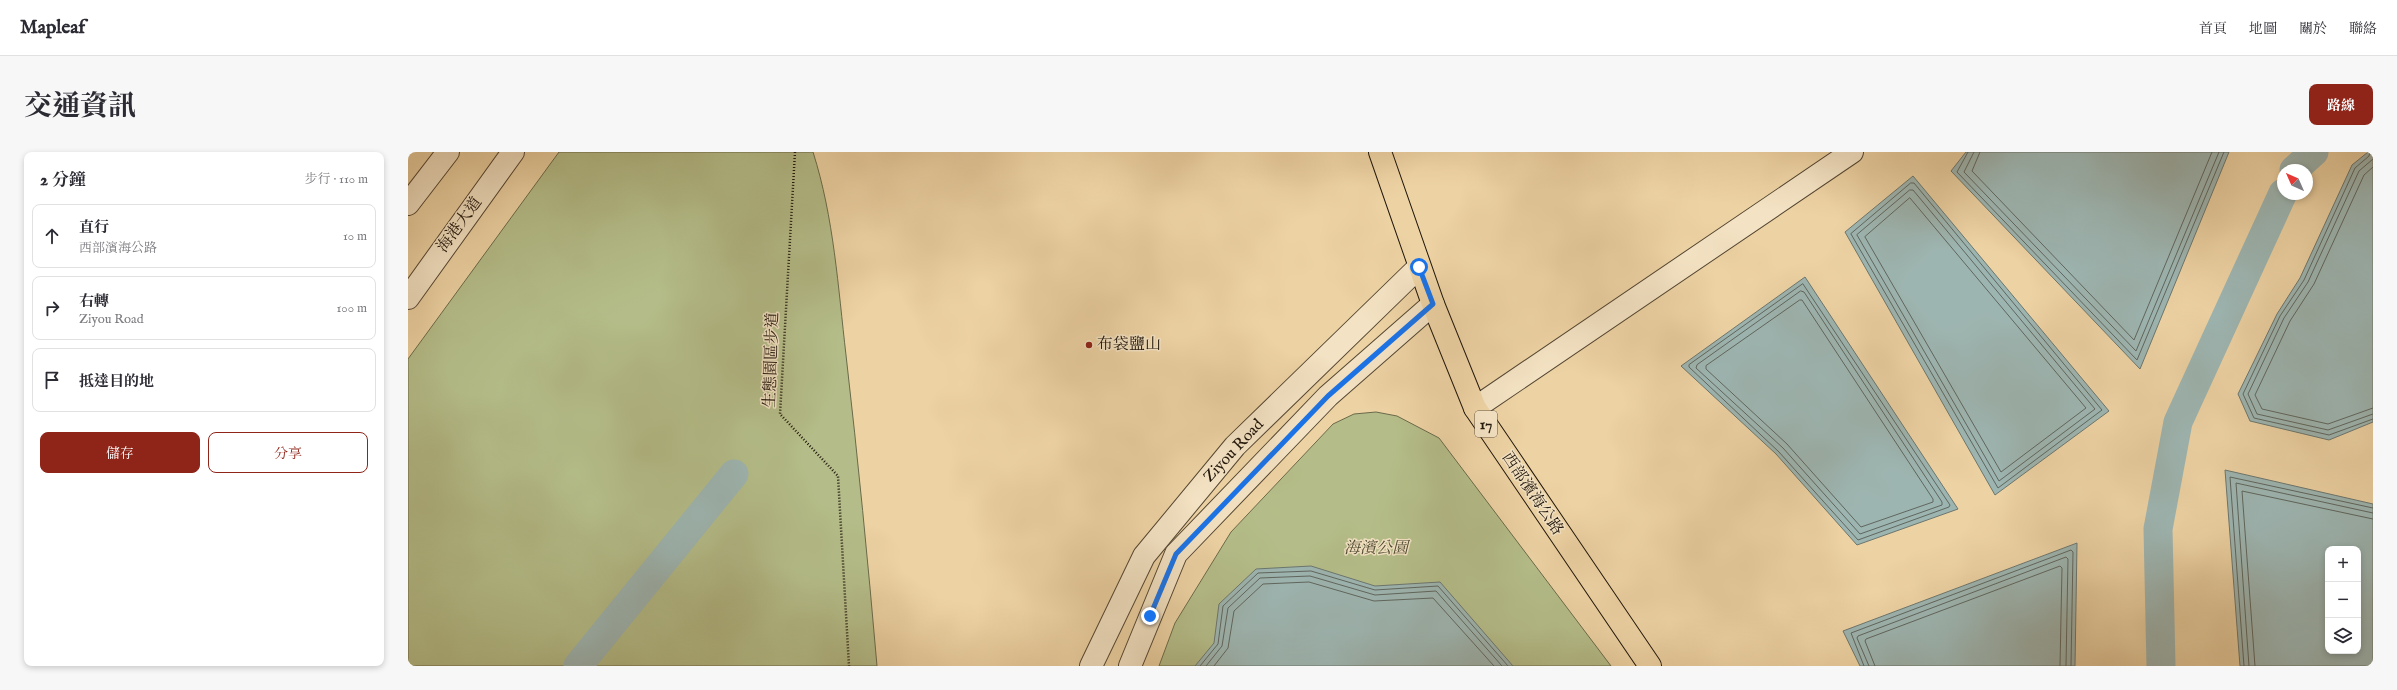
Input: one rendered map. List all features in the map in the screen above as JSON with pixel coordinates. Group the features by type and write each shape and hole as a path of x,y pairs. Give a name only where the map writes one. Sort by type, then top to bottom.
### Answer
{"main road":[{"name":"西部濱海公路","path":"1380,152 1419,267 1476,408 1650,666"}],"street":[{"path":"408,204 448,152"},
{"name":"海港大道","path":"408,298 513,152"},
{"path":"1476,408 1852,152"},
{"name":"Ziyou Road","path":"1092,666 1144,556 1235,446 1419,267"},
{"name":"Ziyou Road","path":"1130,666 1176,554 1328,396 1433,304"}],"path":[{"name":"生態園區步道","path":"795,152 780,414 838,476 849,666"}],"green space":[{"path":"559,152 813,152 831,227 838,278 859,472 877,666 408,666 408,359"},
{"name":"海濱公園","path":"1376,412 1397,416 1439,438 1611,666 1159,666 1175,623 1231,532 1333,424 1354,414"}],"water":[{"path":"1966,152 2229,152 2140,369 1951,171"},
{"path":"2368,152 2373,152 2373,422 2329,440 2250,421 2238,394 2277,314 2300,278 2352,165"},
{"path":"1913,176 2109,411 1995,495 1845,232"},
{"path":"1805,277 1958,509 1857,545 1776,454 1681,366"},
{"path":"2225,470 2373,504 2373,666 2240,666"},
{"path":"2077,543 2075,666 1860,666 1843,631"},
{"path":"1311,566 1375,586 1440,582 1513,666 1195,666 1214,643 1219,604 1256,569"}],"waterway":[{"path":"2301,164 2314,152"},
{"path":"2161,666 2158,529 2178,422 2280,200"},
{"path":"578,666 734,474"}],"place":[{"name":"布袋鹽山","path":"1089,345"}],"route":[{"path":"1150,616 1176,554 1328,396 1433,304 1419,267"}]}
